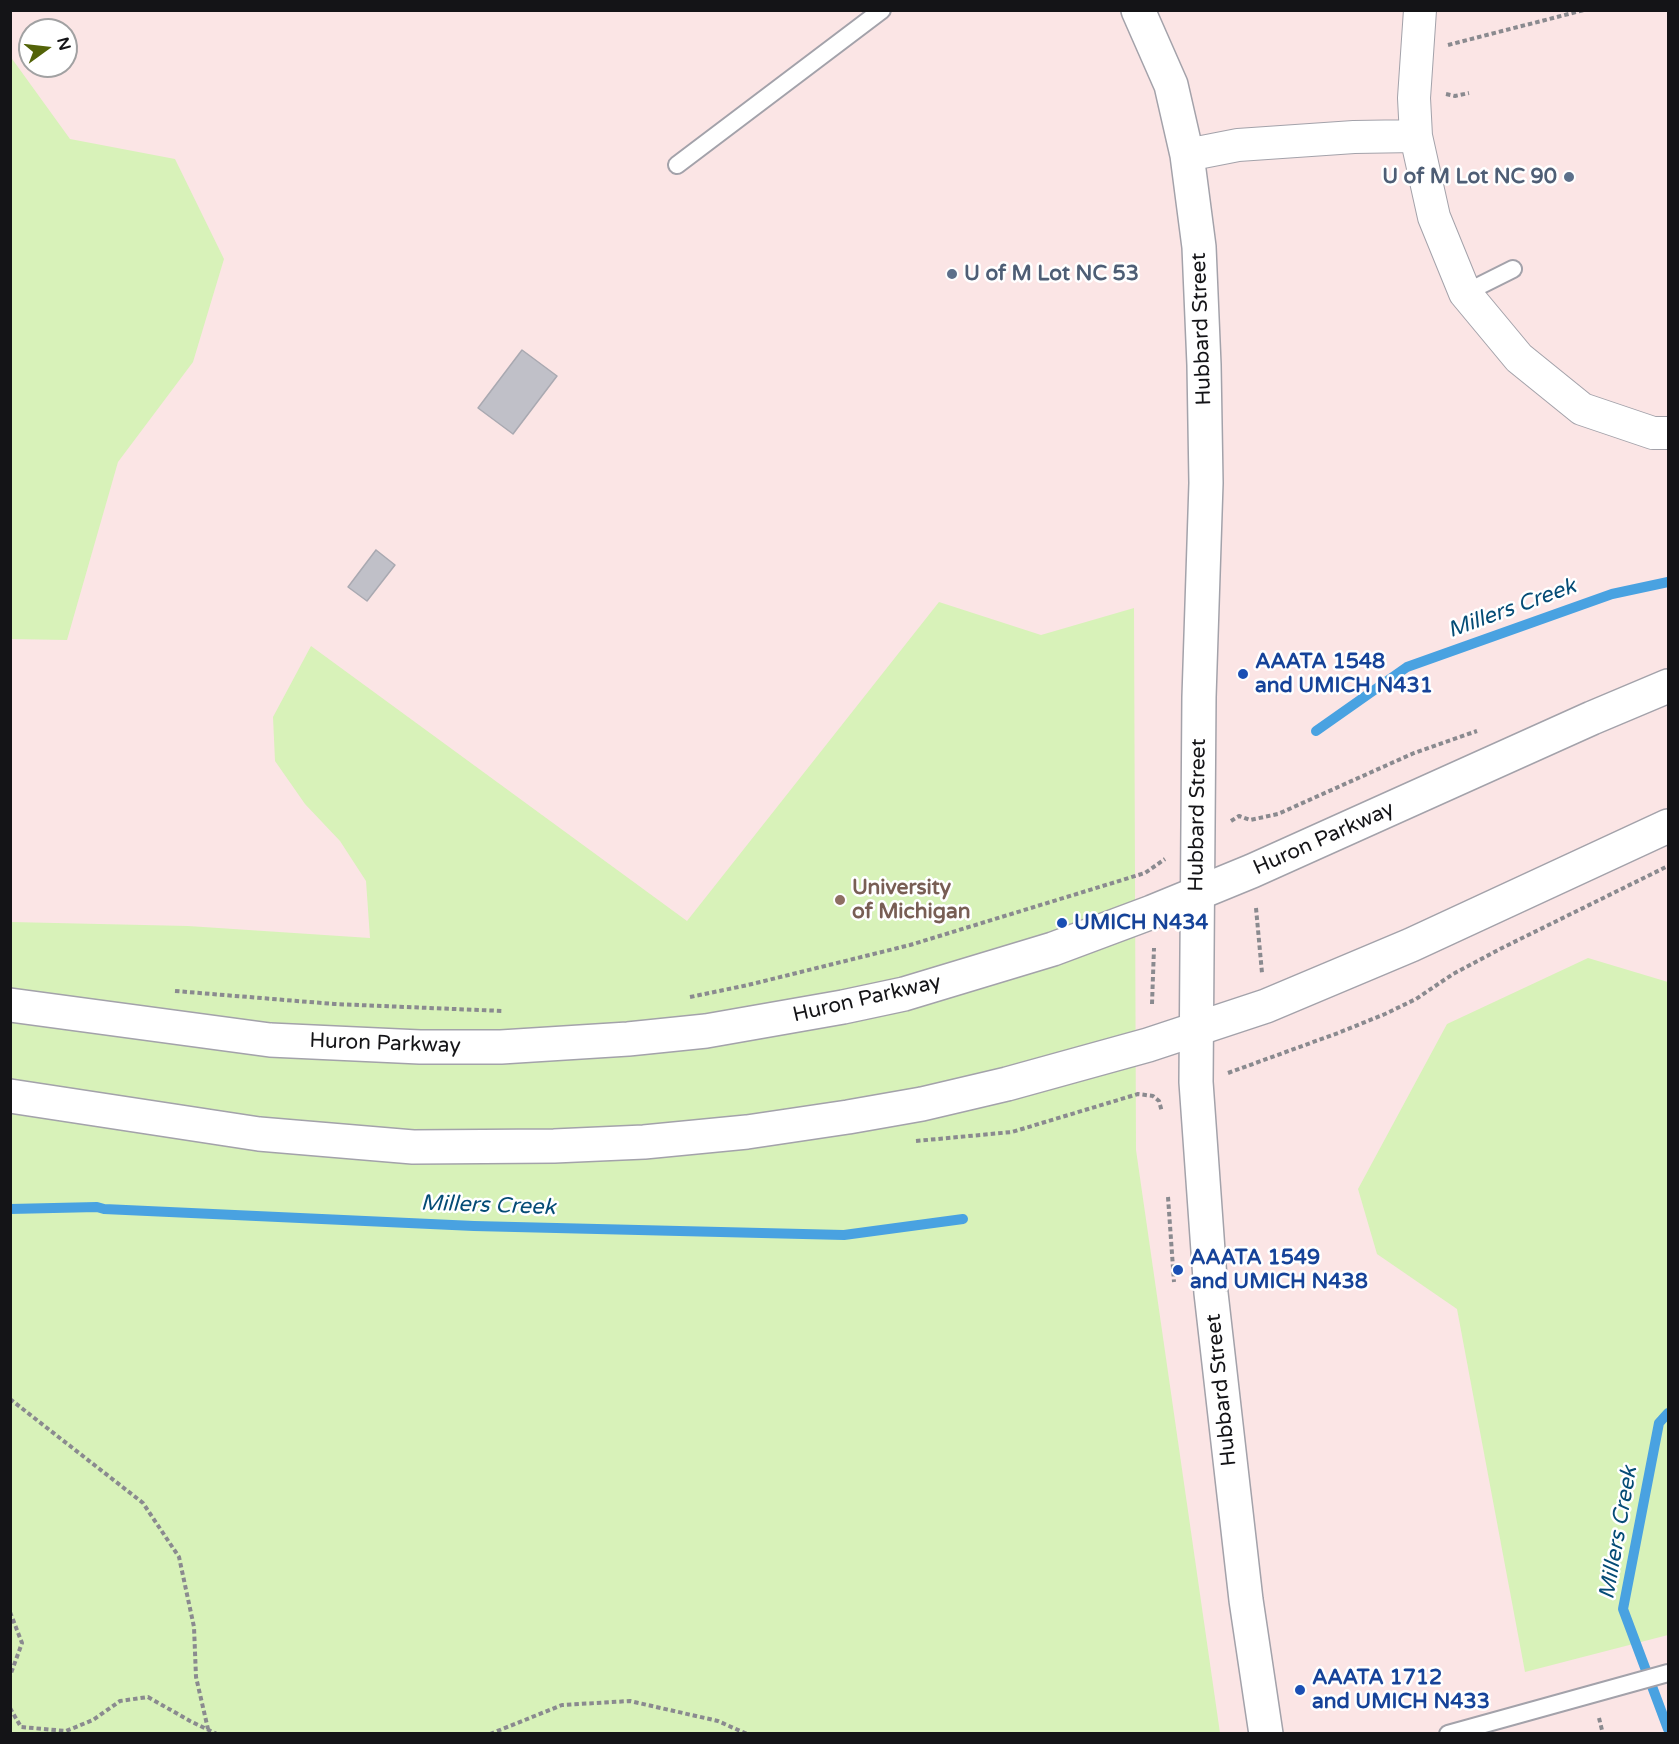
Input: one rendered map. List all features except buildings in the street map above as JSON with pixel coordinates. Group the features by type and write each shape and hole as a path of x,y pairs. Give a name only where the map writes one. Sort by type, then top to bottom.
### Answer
{"main road":[{"name":"Hubbard Street","path":"1138,10 1171,85 1187,155 1199,247 1206,483 1199,697 1196,1082 1211,1293 1246,1600 1266,1734"},
{"name":"Huron Parkway","path":"10,1005 270,1040 420,1047 501,1047 627,1039 767,1022 904,994 1053,949 1152,912 1263,866 1668,686"},
{"path":"10,1096 189,1124 334,1142 413,1147 554,1146 644,1142 747,1132 922,1104 1131,1050 1266,1006 1339,977 1668,826"}],"street":[{"path":"1420,10 1414,98 1416,136 1434,217 1465,293 1519,358 1582,409 1653,433 1668,433"},
{"path":"1187,155 1238,145 1354,137 1416,136"}],"lane":[{"path":"677,165 882,10"},
{"path":"1465,293 1513,269"},
{"path":"1448,1734 1668,1673"}],"path":[{"path":"1440,47 1584,10"},
{"path":"1442,93 1455,96 1469,93"},
{"path":"1233,820 1239,816 1250,820 1278,814 1414,753"},
{"path":"680,998 748,985 910,945 1145,873 1160,862"},
{"path":"1233,1072 1338,1034 1385,1014 1416,999 1453,974 1502,948 1668,866"},
{"path":"1256,908 1263,983"},
{"path":"1152,1004 1154,947"},
{"path":"167,990 334,1004 504,1011"},
{"path":"1012,1132 1127,1096 1138,1094 1153,1096 1159,1092"},
{"path":"10,1399 143,1503 179,1557 194,1627 196,1677 208,1729"},
{"path":"10,1612 22,1643 10,1676"},
{"path":"10,1708 21,1727 66,1731 93,1720 120,1701 148,1697 217,1734"},
{"path":"490,1734 562,1705 630,1701 718,1721 747,1734"},
{"path":"1599,1714 1603,1734"}],"shaded area":[{"name":"University of Michigan","path":"11,11 1668,11 1668,1733 11,1733"}],"green space":[{"path":"10,56 18,67 18,78 26,78 70,139 175,159 224,259 193,362 118,462 67,640 11,639"},
{"path":"939,602 1041,635 1134,608 1136,1150 1220,1733 11,1734 11,922 188,926 370,938 366,881 340,841 305,804 275,761 273,717 311,646 687,921"},
{"path":"1588,958 1668,982 1668,1635 1525,1672 1457,1309 1377,1254 1358,1189 1447,1024"}],"waterway":[{"name":"Millers Creek","path":"1316,731 1407,667 1612,594 1668,582"},
{"name":"Millers Creek","path":"10,1209 97,1207 474,1226 844,1235 963,1219"},
{"name":"Millers Creek","path":"1668,1413 1659,1423 1623,1609 1668,1729"}],"place":[{"name":"U of M Lot NC 90","path":"1569,177"},
{"name":"U of M Lot NC 53","path":"952,274"},
{"name":"AAATA 1548 and UMICH N431","path":"1243,674"},
{"name":"University of Michigan","path":"840,900"},
{"name":"UMICH N434","path":"1062,923"},
{"name":"AAATA 1549 and UMICH N438","path":"1178,1270"},
{"name":"AAATA 1712 and UMICH N433","path":"1300,1690"}]}
